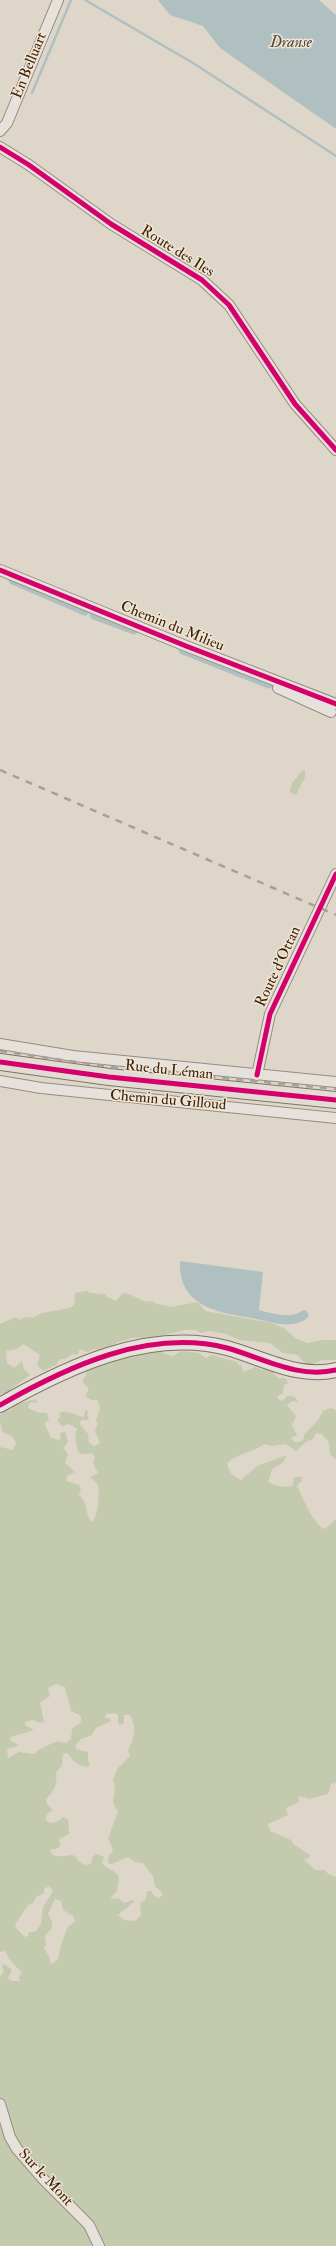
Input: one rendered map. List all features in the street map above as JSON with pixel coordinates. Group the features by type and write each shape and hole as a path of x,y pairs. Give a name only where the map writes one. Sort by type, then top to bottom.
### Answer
{"main road":[{"name":"Rue du Léman","path":"0,1062 110,1077 336,1100"}],"street":[{"name":"En Belluart","path":"0,132 7,123 58,0"},
{"name":"Route des Iles","path":"0,132 2,139 0,146 29,165 99,217 194,275 217,292 231,308 295,404 336,450"},
{"name":"Chemin du Milieu","path":"0,570 334,708"},
{"path":"278,688 334,708"},
{"name":"Route d'Ottan","path":"257,1075 270,1014 336,874"},
{"path":"0,1044 73,1056 336,1082"},
{"name":"Chemin du Gilloud","path":"0,1081 41,1088 336,1118"},
{"path":"0,1405 50,1379 94,1360 129,1349 158,1344 210,1345 232,1350 291,1369 321,1372 336,1370"},
{"name":"Sur le Mont","path":"0,2104 14,2145 43,2179 89,2225 99,2246"}],"green space":[{"path":"303,770 305,770 305,777 296,795 290,792 292,783"},
{"path":"87,1291 91,1293 105,1294 107,1297 116,1301 122,1294 126,1293 146,1302 152,1301 157,1304 171,1307 198,1302 205,1311 272,1323 285,1329 295,1338 307,1343 323,1340 336,1340 336,1360 322,1360 313,1364 306,1364 297,1355 283,1353 270,1343 239,1340 226,1334 209,1331 201,1333 195,1330 184,1330 157,1337 132,1338 116,1343 105,1351 93,1349 88,1352 80,1349 77,1355 72,1354 66,1359 60,1359 56,1365 43,1371 37,1365 40,1355 23,1344 17,1349 6,1351 7,1363 14,1368 22,1361 24,1369 30,1375 11,1389 9,1393 0,1394 0,1324 16,1317 19,1320 26,1317 33,1318 42,1313 69,1308 74,1305 75,1293"},
{"path":"182,1351 199,1353 206,1358 212,1355 237,1362 238,1365 241,1365 244,1372 255,1367 262,1370 270,1369 278,1378 286,1378 288,1384 284,1385 283,1393 278,1396 278,1399 282,1401 287,1396 292,1396 296,1398 298,1402 292,1401 287,1405 296,1416 292,1425 297,1435 291,1438 294,1442 299,1442 304,1439 304,1435 318,1420 323,1411 331,1408 336,1410 336,1459 330,1454 329,1443 322,1434 316,1433 312,1440 307,1441 296,1451 286,1444 272,1446 264,1444 234,1458 227,1464 231,1474 241,1480 257,1466 287,1455 283,1463 272,1469 268,1482 287,1487 293,1485 294,1477 302,1477 302,1481 297,1486 312,1517 316,1522 325,1529 336,1519 336,1783 331,1784 328,1794 309,1799 299,1796 299,1802 286,1808 288,1815 268,1824 270,1831 291,1840 293,1844 310,1855 309,1858 304,1859 315,1870 325,1870 328,1874 336,1877 336,2246 0,2246 0,1978 4,1971 2,1967 4,1964 12,1970 8,1978 11,1981 20,1981 19,1976 22,1973 10,1960 5,1951 0,1952 0,1447 13,1450 16,1443 14,1438 3,1432 0,1424 0,1415 4,1411 11,1410 14,1405 36,1399 38,1403 31,1402 28,1408 39,1413 47,1413 49,1420 44,1423 51,1438 60,1440 60,1433 65,1431 68,1442 63,1448 68,1454 65,1463 75,1472 67,1476 66,1481 79,1485 81,1491 78,1495 84,1500 88,1516 92,1522 96,1515 98,1499 98,1484 90,1477 98,1473 93,1463 95,1457 91,1453 81,1454 78,1452 75,1435 77,1429 69,1424 62,1426 57,1421 60,1417 59,1413 68,1412 84,1417 85,1411 89,1410 87,1414 89,1420 82,1420 79,1423 88,1434 89,1443 95,1446 100,1443 95,1430 98,1424 96,1420 100,1407 97,1400 92,1400 85,1396 89,1389 82,1381 86,1376 86,1371 133,1354 160,1352 172,1356","holes":["56,1684 65,1687 71,1711 81,1716 81,1722 72,1729 71,1739 66,1743 58,1741 42,1748 34,1754 19,1752 8,1758 7,1749 17,1746 18,1744 10,1741 11,1737 34,1730 25,1725 25,1722 32,1720 40,1723 44,1722 40,1702 50,1696 48,1688","115,1713 118,1715 118,1723 120,1725 124,1723 124,1715 130,1715 134,1724 134,1736 128,1750 130,1756 117,1769 113,1780 115,1789 113,1802 118,1812 108,1838 113,1850 109,1856 108,1863 112,1864 128,1857 135,1862 143,1863 153,1876 155,1887 162,1892 162,1896 158,1898 154,1896 151,1891 147,1891 146,1899 140,1903 141,1915 135,1921 124,1920 118,1915 135,1901 133,1900 124,1903 118,1898 110,1899 117,1891 119,1878 114,1871 104,1866 102,1863 104,1857 96,1854 92,1858 91,1864 85,1865 73,1855 53,1855 50,1850 58,1848 60,1845 59,1839 69,1834 68,1819 63,1817 52,1823 45,1819 48,1813 53,1810 47,1804 46,1799 55,1787 56,1773 62,1765 63,1754 67,1753 79,1765 86,1767 90,1766 88,1761 88,1752 76,1749 75,1746 81,1739 92,1735 96,1728 111,1721 110,1718 105,1718 106,1714","49,1886 53,1891 43,1907 41,1924 35,1932 29,1932 28,1936 25,1937 15,1925 28,1905 33,1903 36,1897 44,1893 44,1889","55,1899 61,1901 63,1910 73,1916 75,1921 66,1930 58,1960 51,1964 49,1956 44,1949 46,1944 45,1936 52,1928 52,1921 48,1914"]}],"water":[{"name":"Dranse","path":"158,0 319,0 336,15 336,129 220,48 203,26 170,15"},
{"path":"180,1261 263,1272 258,1319 217,1311 194,1299 186,1289 181,1277"}],"waterway":[{"path":"32,93 71,0"},
{"path":"85,0 193,63 336,156"},
{"path":"13,580 85,611"},
{"path":"94,615 134,630"},
{"path":"183,650 269,684"},
{"path":"247,1312 284,1320 291,1320 304,1315"}],"railway":[{"path":"0,770 336,915"},
{"path":"0,1051 118,1068 336,1089"}],"cycle path":[{"path":"0,147 29,165 111,224 202,280 229,305 295,404 336,450"},
{"path":"0,570 186,646 336,704"},
{"path":"257,1075 270,1014 336,874"},
{"path":"0,1062 109,1077 336,1100"},
{"path":"0,1405 53,1377 80,1365 138,1347 168,1343 197,1343 227,1348 294,1370 308,1372 336,1370"}]}
